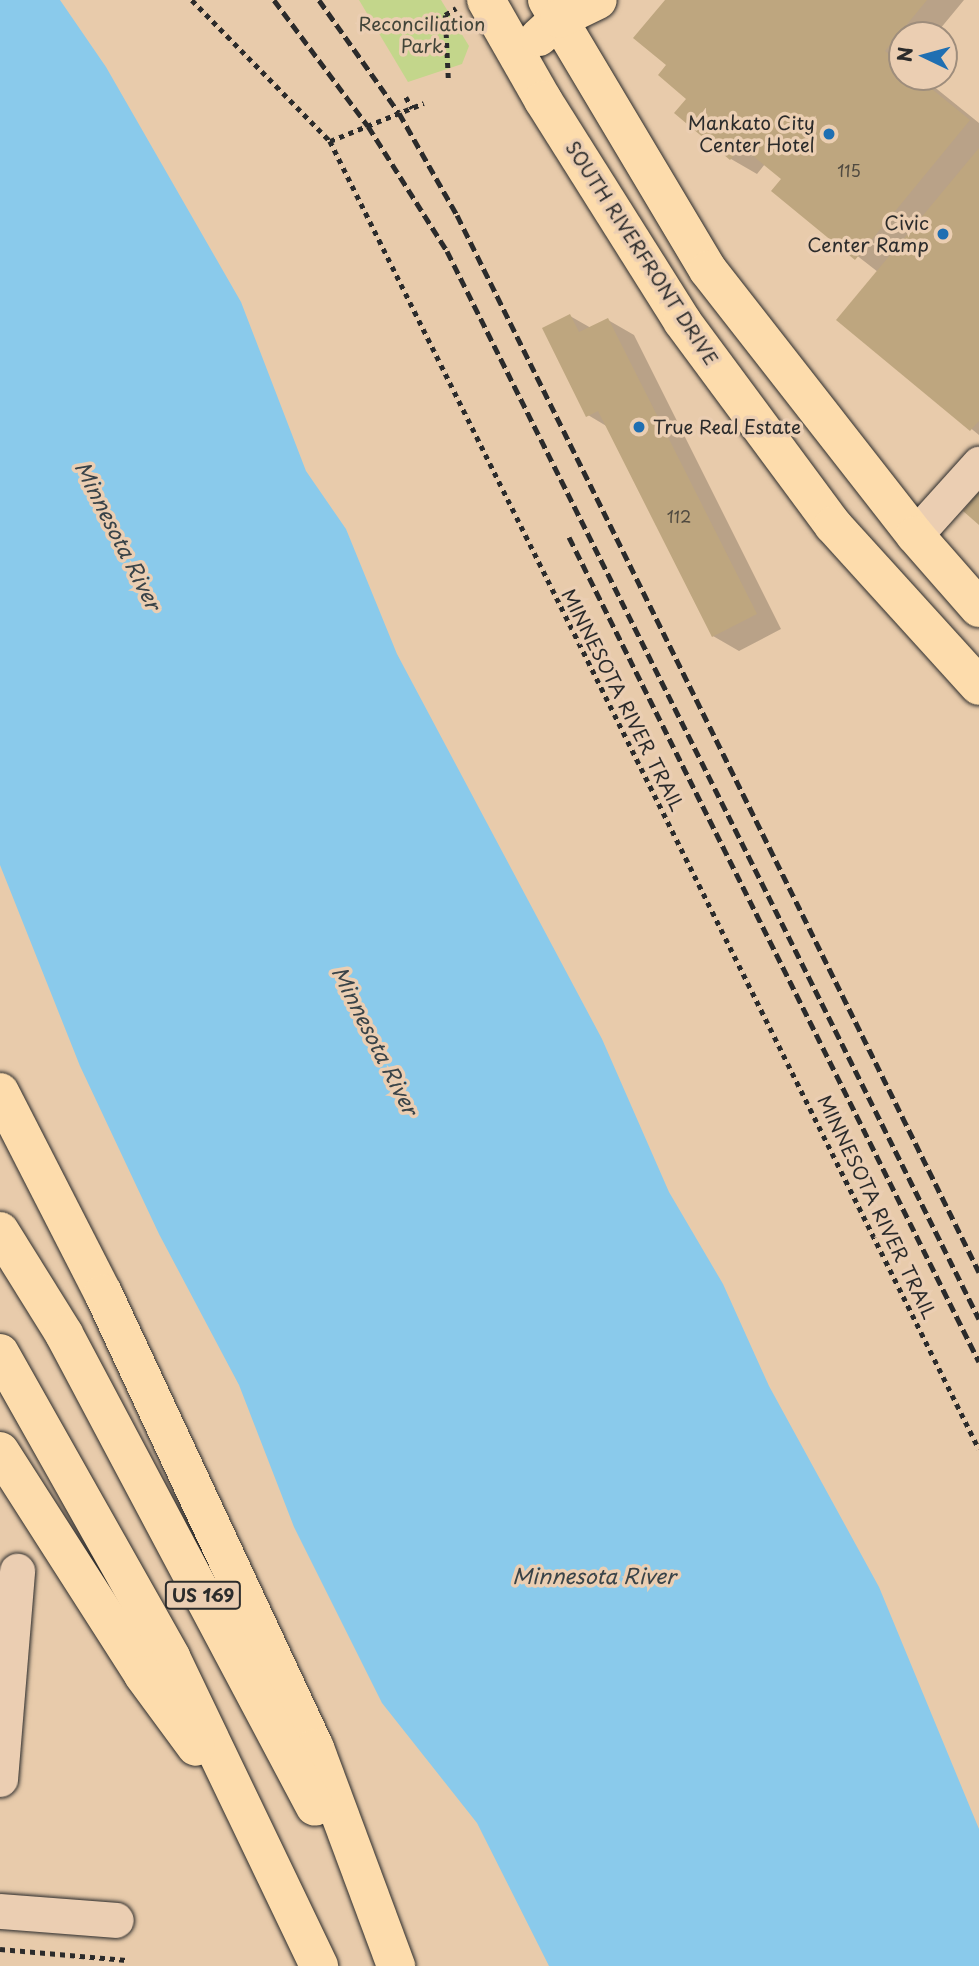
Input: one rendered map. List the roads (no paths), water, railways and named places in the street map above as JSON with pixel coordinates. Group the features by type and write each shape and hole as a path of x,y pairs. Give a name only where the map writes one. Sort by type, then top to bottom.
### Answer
{"main road":[{"name":"SOUTH RIVERFRONT DRIVE","path":"486,0 690,331 833,525 979,686"},
{"path":"518,54 557,6 598,0"},
{"path":"557,6 708,270 915,535 979,608"},
{"path":"0,1092 103,1293 316,1748 396,1966"},
{"name":"US 169","path":"0,1231 64,1334 396,1966"},
{"name":"US 169","path":"0,1353 172,1657 319,1966"},
{"path":"0,1451 143,1675 258,1834"}],"street":[{"path":"915,535 979,464"},
{"path":"0,1779 17,1572"},
{"path":"0,1911 116,1920"}],"water":[{"name":"Minnesota River","path":"0,0 60,0 106,67 241,302 306,471 346,529 397,654 602,1039 669,1192 723,1284 769,1386 879,1587 979,1829 979,1966 549,1966 477,1823 382,1703 294,1527 239,1385 159,1234 80,1066 0,865"}],"railway":[{"path":"274,0 368,126 447,251 979,1319"},
{"path":"319,0 399,113 457,215 979,1272"},
{"path":"569,537 979,1362"}],"place":[{"name":"Mankato City Center Hotel","path":"829,134"},
{"name":"Civic Center Ramp","path":"943,234"},
{"name":"True Real Estate","path":"639,427"}],"park label":[{"name":"Reconciliation Park","path":"422,35"}]}
